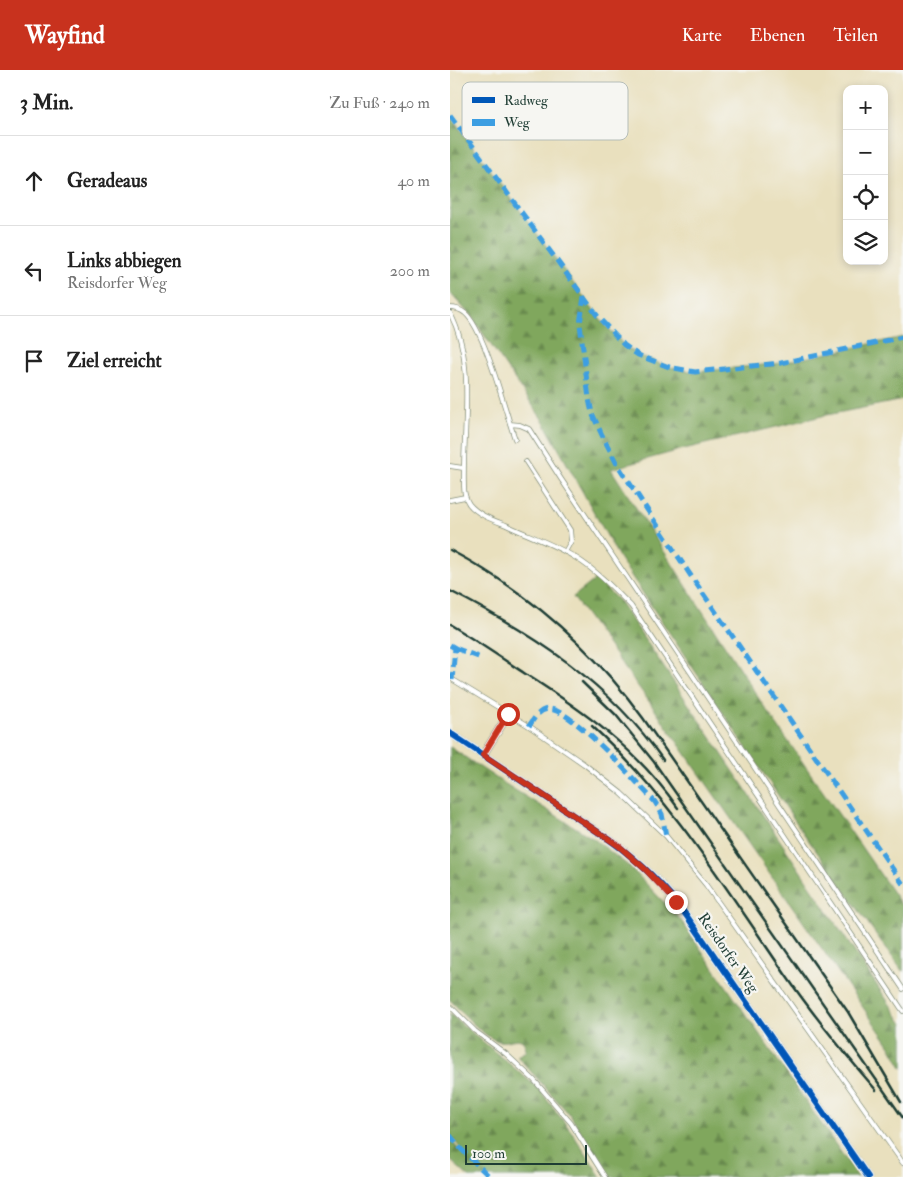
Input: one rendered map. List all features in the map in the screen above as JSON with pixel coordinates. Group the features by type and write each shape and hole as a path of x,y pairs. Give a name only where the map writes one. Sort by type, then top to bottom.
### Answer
{"street":[{"path":"483,755 508,714"},
{"name":"Reisdorfer Weg","path":"450,733 619,846 668,892 692,923 868,1177"}],"lane":[{"path":"450,308 464,313 474,326 486,352 515,439"},
{"path":"450,313 459,333 464,352 463,468 465,497 469,504 480,514 565,552 596,572 631,606 903,1012"},
{"path":"510,424 523,426 532,432 557,473 903,989"},
{"path":"526,462 570,530 570,542 565,552"},
{"path":"450,466 463,468"},
{"path":"450,500 465,497"},
{"path":"450,678 547,738 603,778 637,807 675,845 712,892 903,1163"},
{"path":"450,1006 475,1031 522,1068 544,1091 571,1123 605,1177"}],"green space":[{"path":"450,115 462,131 462,140 468,140 599,318 624,345 638,355 669,367 695,372 781,363 903,337 903,400 822,416 684,449 611,469 763,705 903,907 903,972 804,834 620,559 542,419 471,316 450,293"},
{"path":"596,579 620,602 903,1024 903,1069 890,1046 648,700 573,597"},
{"path":"450,747 594,839 631,868 680,919 858,1177 610,1177 570,1115 517,1056 526,1051 525,1044 519,1039 500,1041 489,1037 471,1022 450,1000"},
{"path":"450,1014 538,1088 571,1131 601,1177 469,1177 450,1160 450,1139 459,1150 461,1149 450,1135"}],"railway":[{"path":"450,550 505,584 556,623 580,645 623,692 848,1012 901,1102"},
{"path":"450,591 510,624 567,662 619,707 642,732 663,760"},
{"path":"450,625 568,702 608,733 645,767 678,808"},
{"path":"582,682 616,715 654,762 903,1118"},
{"path":"592,726 621,754 673,814 720,878 808,1006 876,1090"}],"marked path":[{"path":"450,115 462,131"},
{"path":"468,140 599,318 624,345 638,355 669,367 695,372 781,363 903,337"},
{"path":"584,296 580,324 589,399 592,413 617,464 691,576 903,884"},
{"path":"450,645 455,648 452,680"},
{"path":"455,648 481,658"},
{"path":"529,726 540,713 545,709 549,709 559,712 588,733 655,802 662,814 666,836"},
{"path":"450,1135 461,1149 490,1177"}],"cycle path":[{"path":"450,733 610,840 631,856 660,884 686,915 868,1177"}],"route":[{"path":"508,714 483,755 619,846 645,869 676,902"}]}
